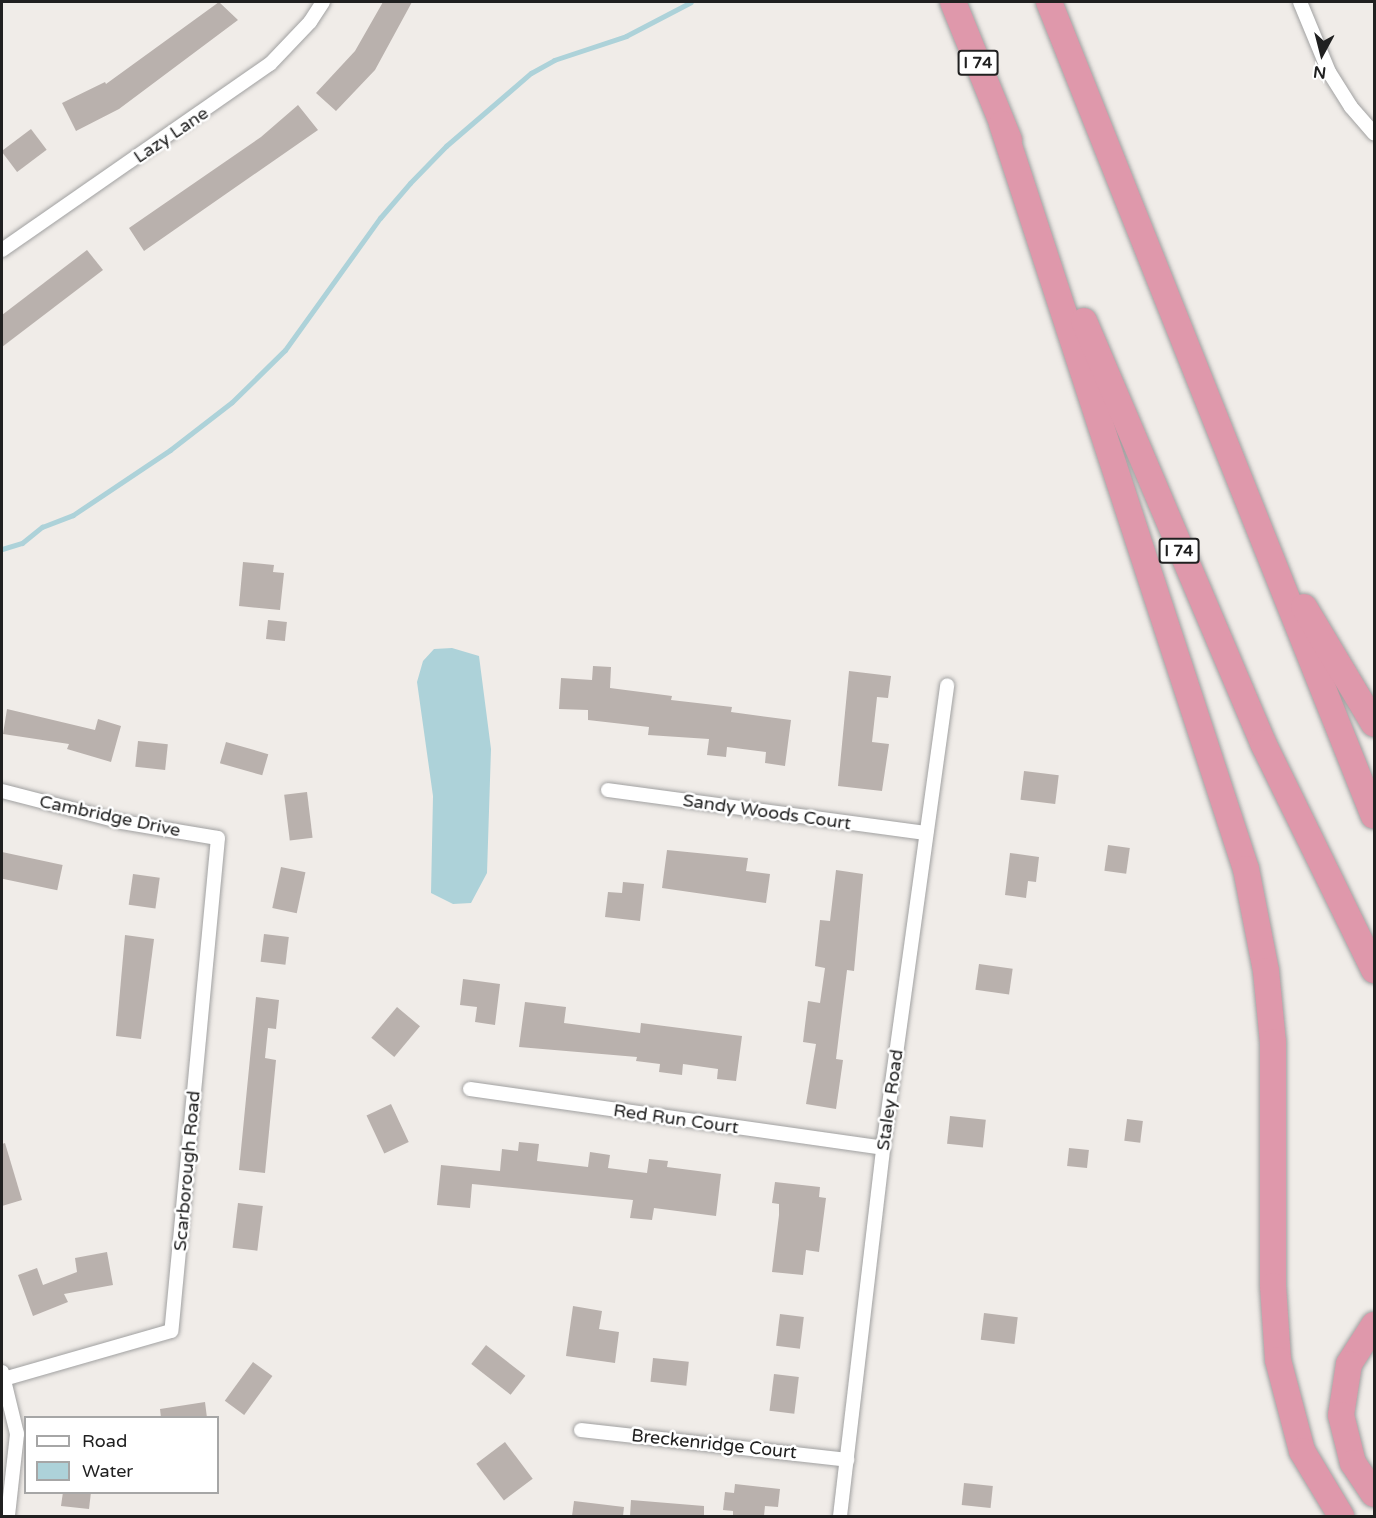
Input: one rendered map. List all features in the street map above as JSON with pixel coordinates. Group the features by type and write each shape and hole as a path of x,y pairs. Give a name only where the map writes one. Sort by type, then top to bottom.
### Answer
{"highway":[{"name":"I 74","path":"953,2 1216,638 1311,845 1374,970"},
{"path":"1049,2 1271,553 1331,714 1374,816"},
{"path":"1002,124 1246,869 1266,971 1273,1042 1273,1286 1278,1360 1302,1451 1341,1516"},
{"path":"1271,553 1374,724"},
{"path":"1374,1325 1349,1364 1341,1415 1353,1463 1374,1494"}],"street":[{"name":"Lazy Lane","path":"2,250 270,64 310,22 323,2"},
{"path":"1299,2 1329,72 1351,107 1374,133"},
{"name":"Staley Road","path":"840,1516 883,1148 947,685"},
{"name":"Sandy Woods Court","path":"608,790 926,833"},
{"name":"Cambridge Drive","path":"2,791 122,822 218,838"},
{"name":"Scarborough Road","path":"3,1376 171,1331 218,838"},
{"name":"Red Run Court","path":"470,1089 883,1148"},
{"path":"3,1376 17,1434 8,1516"},
{"name":"Breckenridge Court","path":"581,1430 847,1460"}],"water":[{"path":"452,648 479,656 491,749 487,873 471,903 453,904 431,893 433,796 417,682 423,661 434,649"}],"building":[{"path":"219,2 238,20 119,109 76,131 62,103 105,82 106,84"},
{"path":"383,2 412,2 375,70 336,111 316,93 355,51"},
{"path":"298,105 318,130 144,251 129,228 261,137"},
{"path":"31,129 47,150 17,172 2,151"},
{"path":"87,250 103,270 2,347 2,315"},
{"path":"243,562 274,565 273,572 284,573 280,610 239,606"},
{"path":"268,620 287,622 285,641 266,639"},
{"path":"593,666 611,667 610,688 672,696 671,700 732,707 731,712 791,720 785,766 765,763 766,752 727,747 726,757 707,755 709,739 648,735 649,727 588,720 588,710 559,709 561,678 592,680"},
{"path":"849,671 891,676 888,698 877,697 872,742 889,744 882,791 838,786"},
{"path":"7,709 95,730 98,719 121,726 111,762 67,749 69,744 3,734"},
{"path":"138,741 168,744 165,770 135,767"},
{"path":"226,742 268,754 262,775 220,763"},
{"path":"1024,771 1059,775 1055,804 1020,800"},
{"path":"307,792 313,838 290,840 284,795"},
{"path":"1108,845 1130,848 1126,874 1104,871"},
{"path":"667,850 748,858 746,871 770,874 766,903 662,888"},
{"path":"2,852 63,865 57,890 2,879"},
{"path":"1010,853 1039,857 1036,882 1028,881 1026,898 1005,895"},
{"path":"281,867 305,872 297,913 272,908"},
{"path":"836,870 863,874 854,971 847,970 836,1059 843,1060 836,1109 806,1104 816,1044 803,1042 808,1001 820,1003 825,968 815,966 820,920 830,921"},
{"path":"133,874 160,878 155,908 129,905"},
{"path":"623,882 644,884 640,921 605,917 608,892 622,893"},
{"path":"264,934 289,937 285,965 261,962"},
{"path":"125,935 154,939 141,1039 116,1036"},
{"path":"979,964 1013,969 1009,994 975,990"},
{"path":"463,979 500,984 495,1025 475,1022 477,1007 460,1005"},
{"path":"256,997 279,1000 276,1029 268,1028 265,1058 276,1060 265,1173 239,1170"},
{"path":"525,1002 566,1007 564,1023 640,1033 641,1023 742,1036 736,1081 717,1079 718,1069 683,1064 682,1075 659,1072 660,1064 636,1061 637,1057 519,1047"},
{"path":"397,1007 420,1026 394,1057 371,1038"},
{"path":"391,1104 409,1142 384,1153 367,1115"},
{"path":"950,1116 986,1120 983,1148 947,1144"},
{"path":"1127,1119 1143,1121 1140,1143 1124,1141"},
{"path":"519,1142 539,1144 537,1161 588,1167 590,1152 610,1155 608,1168 647,1173 649,1159 668,1161 667,1167 721,1174 716,1216 654,1208 652,1220 630,1218 633,1200 472,1184 470,1208 437,1205 441,1165 500,1171 502,1149 518,1151"},
{"path":"5,1143 22,1200 2,1206 2,1144"},
{"path":"1069,1148 1089,1150 1087,1168 1067,1166"},
{"path":"775,1182 820,1187 819,1197 826,1198 819,1252 806,1250 803,1275 772,1272 779,1215 779,1204 772,1203"},
{"path":"238,1203 263,1206 257,1251 233,1248"},
{"path":"107,1252 113,1285 64,1294 68,1302 33,1316 18,1275 37,1268 43,1285 77,1272 75,1258"},
{"path":"573,1306 602,1311 599,1329 619,1332 615,1363 566,1356"},
{"path":"984,1313 1018,1317 1014,1344 981,1340"},
{"path":"780,1314 804,1317 800,1349 776,1346"},
{"path":"486,1345 525,1376 511,1395 471,1364"},
{"path":"653,1358 689,1362 686,1386 650,1382"},
{"path":"253,1362 272,1376 244,1415 225,1401"},
{"path":"774,1374 799,1377 794,1414 769,1411"},
{"path":"205,1402 207,1416 161,1416 160,1409"},
{"path":"505,1442 533,1479 504,1500 476,1464"},
{"path":"964,1483 993,1486 991,1508 962,1505"},
{"path":"735,1484 780,1489 778,1507 765,1506 764,1516 733,1516 733,1511 723,1510 725,1492 734,1493"},
{"path":"63,1494 91,1494 89,1509 61,1506"},
{"path":"631,1500 704,1506 704,1516 630,1516"},
{"path":"574,1501 624,1507 623,1516 572,1516"}],"waterway":[{"path":"2,549 22,543 42,527 73,515 170,450 232,402 285,350 380,218 410,183 446,146 531,73 554,60 626,36 691,2"}]}
